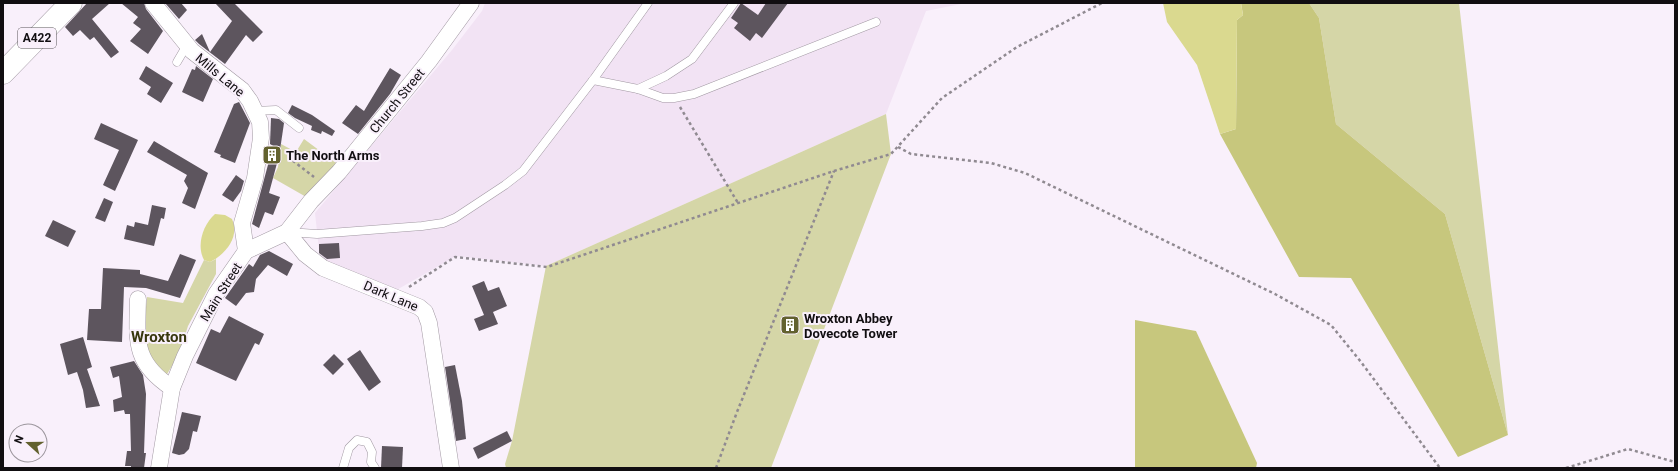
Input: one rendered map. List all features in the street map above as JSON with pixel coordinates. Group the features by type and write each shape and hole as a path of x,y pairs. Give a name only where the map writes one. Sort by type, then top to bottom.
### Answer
{"main road":[{"name":"A422","path":"3,73 71,3"}],"street":[{"name":"Mills Lane","path":"153,3 192,51 242,90 256,111 260,122 261,138 255,178 242,223 246,251"},
{"name":"Church Street","path":"287,232 311,201 339,172 429,61 471,3"},
{"name":"Main Street","path":"159,468 172,388 185,356 216,294 246,251 287,232"},
{"name":"Dark Lane","path":"287,232 314,263 419,307 425,312 429,323 452,468"},
{"path":"138,299 137,337 140,352 148,367 158,379 172,388"}],"lane":[{"path":"287,232 317,234 422,226 443,223 455,218 523,171 593,80 648,3"},
{"path":"638,89 666,76 692,59 734,3"},
{"path":"593,80 638,89 663,98 674,98 694,94 876,22"},
{"path":"177,62 187,45"},
{"path":"256,111 276,110 299,128"},
{"path":"343,468 349,448 357,440 367,442 372,452 371,462 375,468"}],"path":[{"path":"394,297 455,257 547,267 834,171 891,154 942,98 1017,47 1102,3"},
{"path":"674,98 738,203"},
{"path":"898,147 911,154 991,163 1025,173 1268,290 1331,325 1361,362 1440,468"},
{"path":"288,157 325,186"},
{"path":"716,468 740,404 834,171"},
{"path":"1566,468 1628,449 1675,462"}],"shaded area":[{"path":"485,3 966,3 926,11 886,114 546,266 456,256 393,292 320,259 315,213 452,50 482,11"},
{"path":"1163,3 1241,3 1243,15 1237,20 1236,129 1220,134 1197,65 1167,22"},
{"path":"1241,3 1309,3 1319,18 1336,124 1445,214 1508,435 1458,457 1351,278 1299,277 1220,134 1236,129 1237,20 1243,15"},
{"path":"215,214 225,215 232,219 234,232 233,238 226,250 210,262 204,260 201,242 204,229"},
{"path":"1135,320 1196,331 1257,463 1256,468 1135,468"}],"green space":[{"path":"1309,3 1459,3 1508,435 1445,214 1336,124 1319,18"},
{"path":"886,114 891,154 771,468 506,468 505,464 512,441 546,266"},
{"path":"304,139 339,165 308,198 273,178 278,167 281,144 296,152"},
{"path":"216,259 216,274 188,326 179,354 166,376 145,350 144,327 147,297 183,303 204,260 210,262"}],"building":[{"path":"87,3 110,3 92,19 119,52 111,58 94,37 90,40 80,30 73,36 65,27"},
{"path":"121,3 144,3 146,9 163,31 148,54 130,41 141,29 133,23 138,17"},
{"path":"165,3 181,3 187,10 179,19"},
{"path":"215,3 234,3 263,32 253,42 246,35 225,64 199,44 195,40 202,34 210,52 232,21"},
{"path":"741,3 758,15 766,3 788,3 762,38 756,33 750,41 734,28 738,23 731,18"},
{"path":"146,66 173,83 161,103 147,94 151,87 139,79"},
{"path":"196,66 213,79 203,102 182,92 192,69 195,70"},
{"path":"390,68 401,75 390,94 358,134 342,123 356,105 364,111"},
{"path":"239,102 250,123 235,163 220,157 221,155 214,152 234,104"},
{"path":"292,105 312,115 335,131 332,136 322,131 321,134 311,130 312,126 288,113"},
{"path":"271,118 279,119 284,123 280,150 270,144"},
{"path":"101,123 138,140 115,191 103,185 119,150 94,139"},
{"path":"154,141 208,173 195,209 182,203 188,188 184,181 187,175 147,152"},
{"path":"272,150 280,152 269,193 280,197 273,215 265,212 259,228 252,224"},
{"path":"236,175 244,181 241,191 233,202 222,195"},
{"path":"104,198 113,202 105,222 95,218"},
{"path":"152,205 166,208 164,219 161,218 154,246 124,239 127,225 134,227 135,222 148,225"},
{"path":"53,220 76,231 68,247 45,236"},
{"path":"339,243 340,258 327,259 319,253 319,244"},
{"path":"269,251 293,264 287,276 268,265 256,279 254,292 246,293 236,306 225,298 249,264 253,267 260,255"},
{"path":"180,254 196,260 180,298 146,288 124,287 122,342 87,340 89,309 101,309 103,268 140,270 140,274 168,281"},
{"path":"484,281 488,291 499,287 507,306 493,312 498,324 479,331 474,319 484,315 472,286"},
{"path":"229,316 264,334 259,345 255,343 236,381 196,363 211,329 220,333"},
{"name":"Wroxton Abbey Dovecote Tower","path":"790,318 794,320 796,324 794,328 790,330 786,328 784,324 786,320"},
{"path":"83,337 92,367 87,369 100,406 86,408 83,390 77,372 68,375 60,344"},
{"path":"360,350 381,382 369,391 347,359"},
{"path":"334,354 344,364 333,375 323,365"},
{"path":"134,361 143,375 146,394 144,453 146,453 144,468 131,468 131,466 125,466 127,451 131,451 130,414 125,414 124,410 114,412 113,400 122,397 119,376 113,378 110,367"},
{"path":"455,365 462,401 466,439 456,441 445,367"},
{"path":"182,412 201,416 197,432 193,431 189,449 184,454 179,455 172,453"},
{"path":"507,431 512,441 478,459 473,448"},
{"path":"382,446 403,447 402,468 381,468"}],"place":[{"name":"The North Arms","path":"272,155"},
{"name":"Wroxton Abbey Dovecote Tower","path":"790,325"}],"district":[{"name":"Wroxton","path":"159,337"}]}
